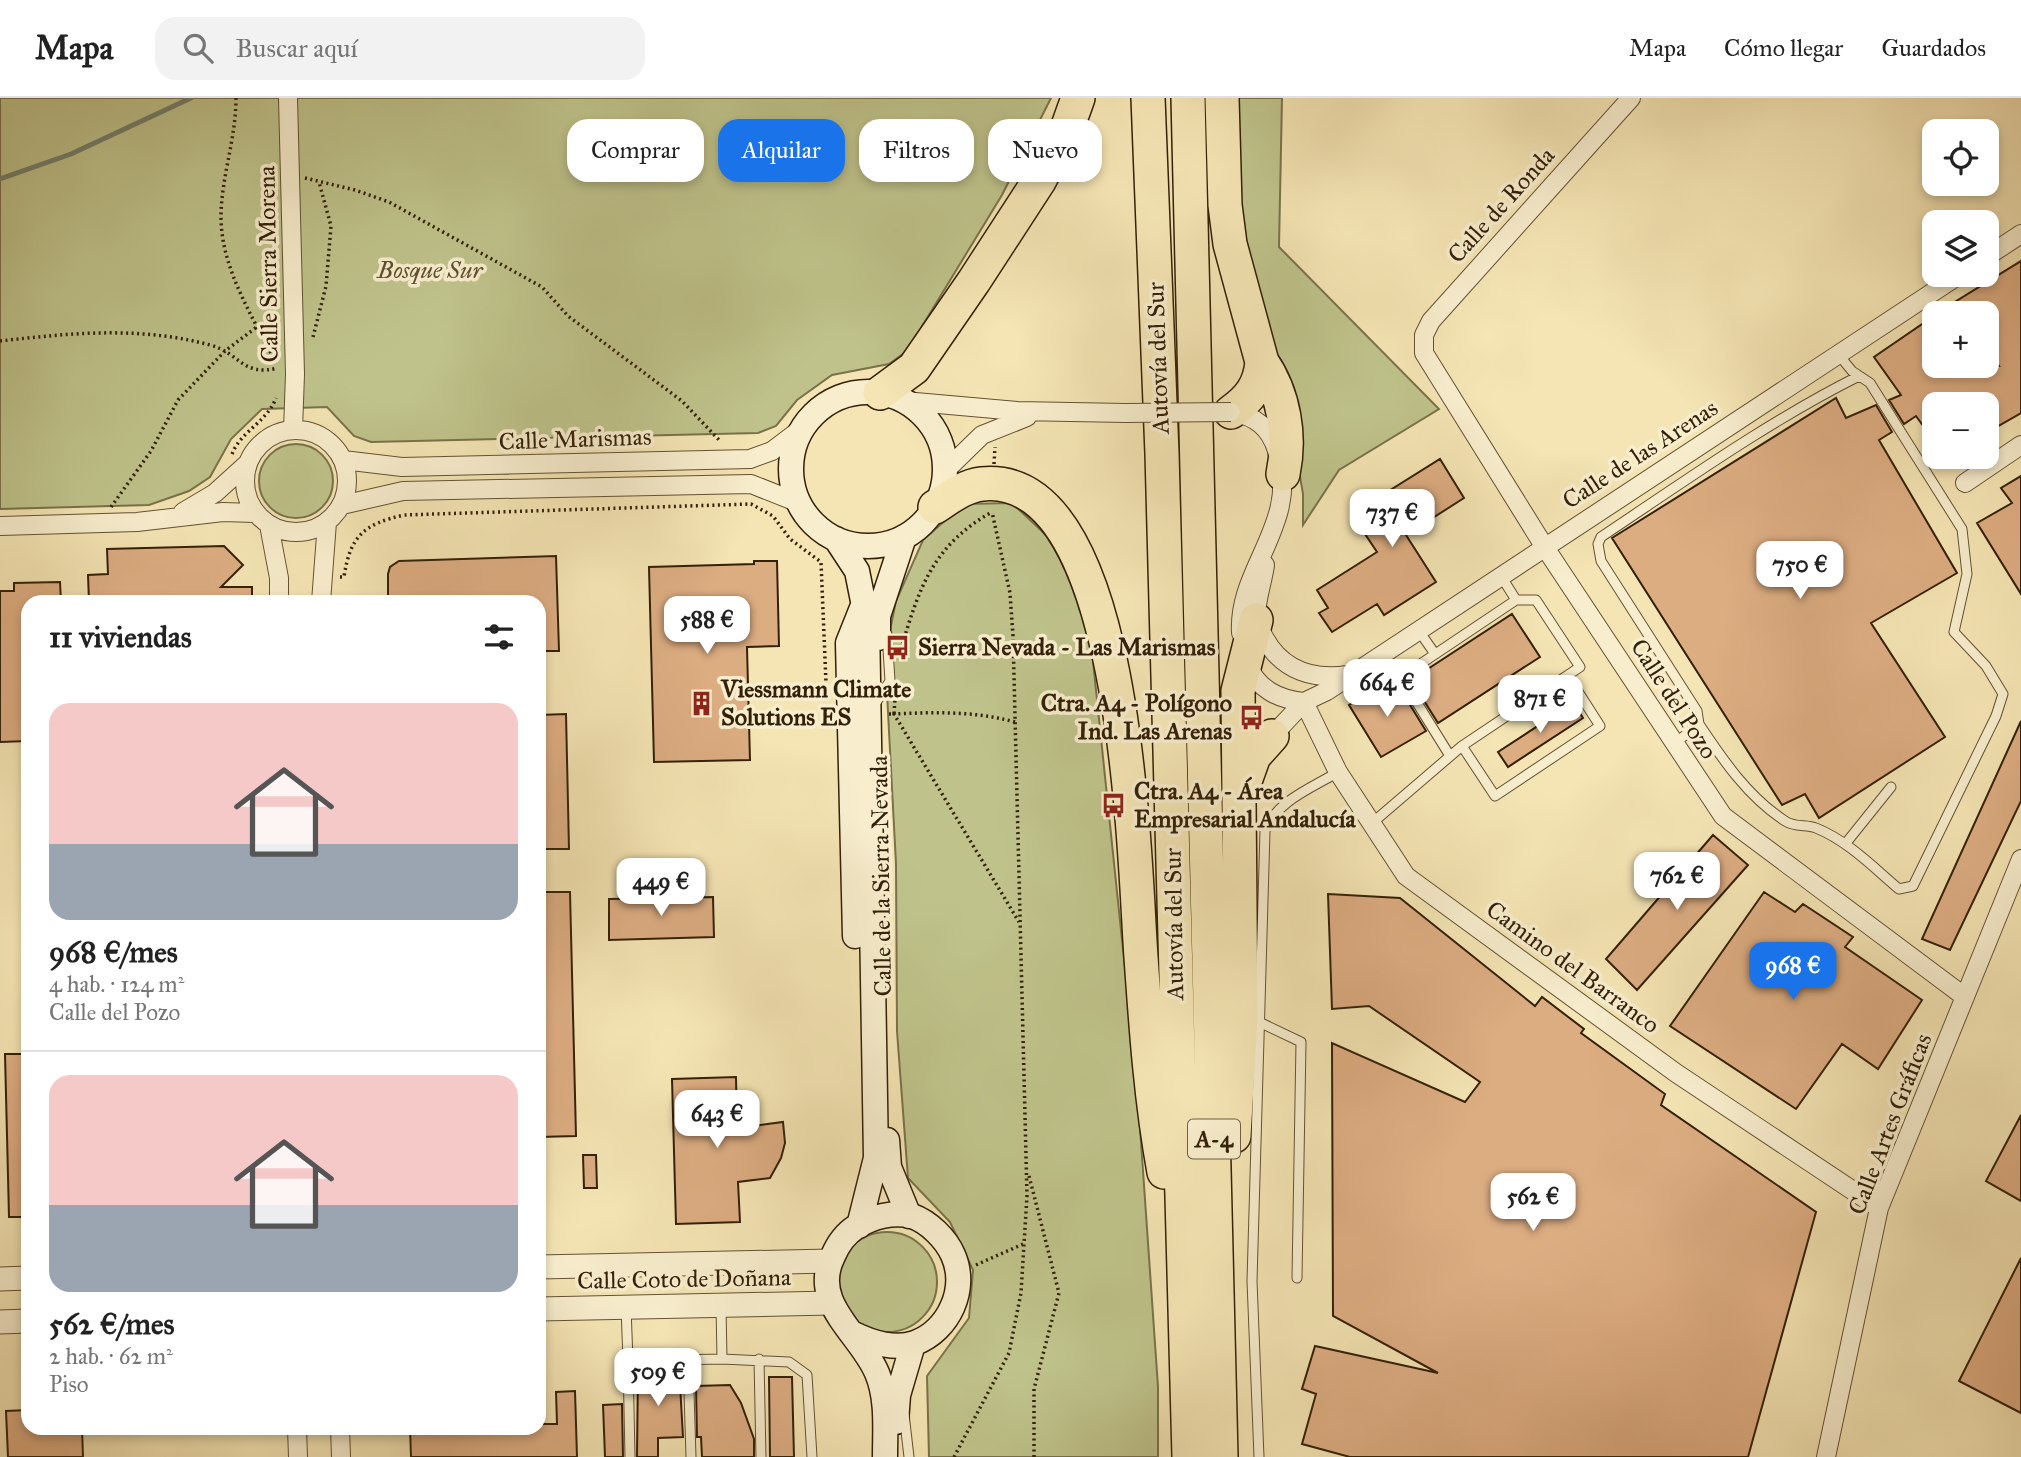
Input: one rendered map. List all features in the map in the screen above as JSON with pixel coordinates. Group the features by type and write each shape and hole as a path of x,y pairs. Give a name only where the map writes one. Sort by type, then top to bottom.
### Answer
{"highway":[{"path":"892,397 974,281 1039,181 1068,126 1077,98"},
{"name":"Autovía del Sur","path":"1148,98 1162,454 1188,1457"},
{"name":"Autovía del Sur","path":"1188,98 1221,1457"},
{"path":"1192,245 1204,176 1203,98"},
{"path":"1222,98 1225,205 1230,244 1262,362 1261,377 1256,387 1249,398 1231,412"},
{"path":"1262,362 1273,378 1283,409 1287,444 1283,474"},
{"path":"935,507 971,487 994,498 1010,487 1041,505 1057,520 1073,546 1096,599 1115,678 1128,781 1148,1060 1157,1131 1184,1276"},
{"path":"1216,1280 1228,1237 1232,1196 1241,1019 1238,691 1244,657 1256,620"},
{"path":"1240,800 1254,755 1272,736"}],"main road":[{"path":"862,392 892,397 926,418 935,430 945,471 935,507 926,519 904,537 870,546 836,539 808,518 799,503 790,474 795,443 801,429 827,403 862,392"},
{"name":"Calle de la Sierra Nevada","path":"869,615 904,537"},
{"name":"Calle de la Sierra Nevada","path":"836,539 857,571 869,615 886,704 887,1146 889,1167 909,1216"},
{"path":"859,1226 870,1188 858,1021 848,643 869,615"},
{"path":"854,1334 879,1344 913,1344 943,1323 953,1307 958,1273 946,1242 934,1230 909,1216 888,1214 859,1226 839,1242 830,1261 827,1282 831,1303 840,1321 854,1334 877,1372 884,1398 886,1457"},
{"path":"897,1457 898,1395 913,1344"}],"street":[{"name":"Calle Sierra Morena","path":"288,98 290,175 284,372 293,430"},
{"name":"Calle de Ronda","path":"1423,353 1423,335 1431,321 1631,98"},
{"path":"1999,248 2021,234"},
{"name":"Calle de las Arenas","path":"1272,736 1304,702 1941,287"},
{"name":"Calle del Pozo","path":"1423,353 1544,546 1723,816 1965,997"},
{"path":"892,397 965,409 1051,413 1231,412 1250,415 1266,428 1275,443 1283,474 1278,517 1270,542 1256,620 1280,660 1301,673 1325,677 1348,675"},
{"path":"945,471 982,435 1016,419 1051,413"},
{"name":"Calle Marismas","path":"343,460 402,467 750,459 772,451 801,429"},
{"path":"178,515 215,493 247,464 264,440 293,430 322,437 334,447 343,460 347,482 342,505 327,522 299,533 268,525 255,513 246,498 244,481 247,464"},
{"path":"1965,483 2021,445"},
{"name":"Calle Marismas","path":"342,505 403,491 751,484 799,503"},
{"path":"0,526 137,523 178,515 255,513"},
{"path":"321,595 327,522"},
{"path":"268,525 279,578 279,595"},
{"path":"1270,542 1249,586 1243,606 1240,624 1244,657 1252,674 1268,691 1286,701 1304,702 1306,691 1301,673"},
{"name":"Camino del Barranco","path":"1304,702 1338,772 1406,876 1676,1073 1879,1208"},
{"name":"Calle Artes Gráficas","path":"1826,1457 1879,1208 2021,859"},
{"name":"Calle Coto de Doñana","path":"546,1267 830,1261"},
{"path":"0,1279 21,1279"},
{"name":"Calle Coto de Doñana","path":"546,1309 831,1303"},
{"path":"0,1322 21,1321"},
{"path":"297,1435 298,1457"},
{"path":"340,1435 341,1457"}],"lane":[{"path":"1838,354 1859,376 1870,383 1962,529 1967,574 1954,632 1986,666 2003,694 1996,716 1913,886 1899,889 1846,843 1813,826 1797,827 1786,822 1757,799 1727,766 1699,724 1697,711 1601,561 1598,544 1601,537 1699,472 1826,393 1859,376"},
{"path":"1500,574 1516,600"},
{"path":"1371,824 1462,746 1580,667 1536,600 1516,600 1401,677 1450,756"},
{"path":"1418,629 1435,654"},
{"path":"1462,746 1495,796 1600,726 1567,676"},
{"path":"1674,744 1699,724"},
{"path":"1259,1457 1252,1281 1265,831 1270,817 1282,806 1338,772"},
{"path":"1846,843 1891,787"},
{"path":"1259,1022 1301,1042 1297,1278"},
{"path":"721,1305 722,1359"},
{"path":"626,1306 630,1457"},
{"path":"628,1361 759,1359 789,1362 807,1375 812,1457"},
{"path":"759,1359 761,1457"},
{"path":"688,1360 691,1457"},
{"path":"898,1395 907,1423 909,1457"},
{"path":"873,1457 885,1426"}],"path":[{"path":"228,463 235,445 266,416 275,401 284,372 235,280 221,217 236,127 236,98"},
{"path":"290,175 355,190 389,202 542,288 568,316 682,401 736,459"},
{"path":"312,347 326,286 331,226 319,182"},
{"path":"99,523 150,451 178,400 225,351 258,326"},
{"path":"0,341 115,331 198,342 225,351 248,369 284,372"},
{"path":"954,1457 1009,1353 1021,1293 1024,1243 1027,1167 1010,593 994,498 995,448 1000,443"},
{"path":"899,658 915,603 937,560 994,498"},
{"path":"321,578 344,577 353,539 379,520 404,515 751,504 773,516 790,539 821,562 827,691"},
{"path":"886,704 987,715 1015,722"},
{"path":"886,704 1020,923"},
{"path":"1027,1167 1059,1293 1034,1389 1034,1457"},
{"path":"958,1273 1024,1243"}],"green space":[{"name":"Bosque Sur","path":"0,98 1051,98 1040,119 988,119 988,182 1009,182 907,351 889,364 832,375 797,400 776,426 758,433 371,442 354,436 327,407 262,409 231,439 210,477 189,491 149,505 0,509"},
{"path":"1233,98 1282,98 1279,247 1439,409 1339,470 1303,525 1303,494 1283,379 1239,252"},
{"path":"296,444 310,447 322,455 330,467 333,481 330,495 322,507 310,515 296,518 282,515 270,507 262,495 259,481 262,467 270,455 282,447"},
{"path":"1012,503 1062,550 1091,642 1137,1084 1158,1387 1158,1457 929,1457 927,1376 969,1318 973,1270 950,1222 908,1178 897,1031 896,864 885,655 896,601 923,540 964,504"},
{"path":"887,1232 915,1240 929,1254 937,1282 929,1310 915,1324 887,1332 859,1324 845,1310 837,1282 845,1254 859,1240"}],"building":[{"path":"2021,261 2021,413 1999,426 1999,392 1922,392 1922,424 1916,416 1904,424 1889,400 1901,395 1874,357 1922,324 1922,378 1999,378 1999,301 1956,301 1979,287 1999,287 1999,275"},
{"path":"1836,398 1846,418 1876,405 1892,432 1879,440 1957,573 1871,623 1945,737 1819,818 1805,794 1782,805 1612,538"},
{"path":"1440,459 1464,498 1406,535 1436,582 1384,615 1377,604 1332,632 1319,613 1328,608 1317,590 1377,552 1361,528 1377,518 1368,504"},
{"path":"2021,476 2021,594 1977,523 2012,503 2001,488"},
{"path":"224,546 243,565 221,587 252,587 252,595 89,595 88,575 108,574 107,549"},
{"path":"556,556 559,651 546,651 546,595 388,595 390,567 399,561"},
{"name":"Viessmann Climate Solutions ES","path":"754,561 777,561 779,646 747,647 750,760 654,762 649,567 754,564"},
{"path":"60,582 61,595 21,595 21,741 0,742 0,591 14,591 14,583"},
{"path":"1512,614 1540,657 1438,723 1411,680"},
{"path":"1382,685 1388,694 1399,687 1426,731 1381,757 1349,705"},
{"path":"1573,703 1583,718 1508,767 1498,752"},
{"path":"566,714 569,849 546,849 546,715"},
{"path":"2021,721 2021,801 1950,950 1922,939"},
{"path":"1713,835 1748,865 1637,990 1606,959"},
{"path":"546,892 570,892 576,1136 546,1137"},
{"path":"1764,892 1795,912 1803,904 1853,937 1845,947 1922,1000 1878,1069 1842,1044 1796,1109 1670,1026"},
{"path":"1328,894 1400,898 1535,1006 1542,997 1584,1029 1581,1033 1665,1094 1661,1105 1816,1212 1748,1457 1350,1457 1302,1444 1316,1394 1302,1389 1315,1346 1438,1373 1333,1316 1332,1043 1465,1102 1480,1082 1369,1006 1332,1009"},
{"path":"713,897 714,937 609,940 609,899"},
{"path":"5,1054 21,1054 21,1217 9,1217"},
{"path":"736,1077 737,1128 783,1122 785,1143 781,1158 770,1178 738,1182 740,1222 676,1224 672,1079"},
{"path":"2021,1115 2021,1201 1986,1181"},
{"path":"583,1155 596,1155 597,1188 584,1188"},
{"path":"2021,1258 2021,1413 1959,1381"},
{"path":"679,1367 683,1437 658,1438 658,1457 637,1457 638,1368"},
{"path":"769,1377 792,1377 794,1457 770,1457"},
{"path":"730,1385 741,1403 754,1439 754,1457 702,1457 701,1437 697,1437 696,1386"},
{"path":"575,1391 577,1457 411,1457 410,1435 546,1435 546,1424 557,1424 556,1392"},
{"path":"622,1404 623,1457 605,1457 603,1405"},
{"path":"21,1410 21,1435 82,1435 83,1457 8,1457 6,1411"}],"waterway":[{"path":"0,179 71,154 191,98"}],"place":[{"name":"Sierra Nevada - Las Marismas","path":"898,647"},
{"name":"Viessmann Climate Solutions ES","path":"701,703"},
{"name":"Ctra. A4 - Polígono Ind. Las Arenas","path":"1252,717"},
{"name":"Ctra. A4 - Área Empresarial Andalucía","path":"1114,805"}]}
